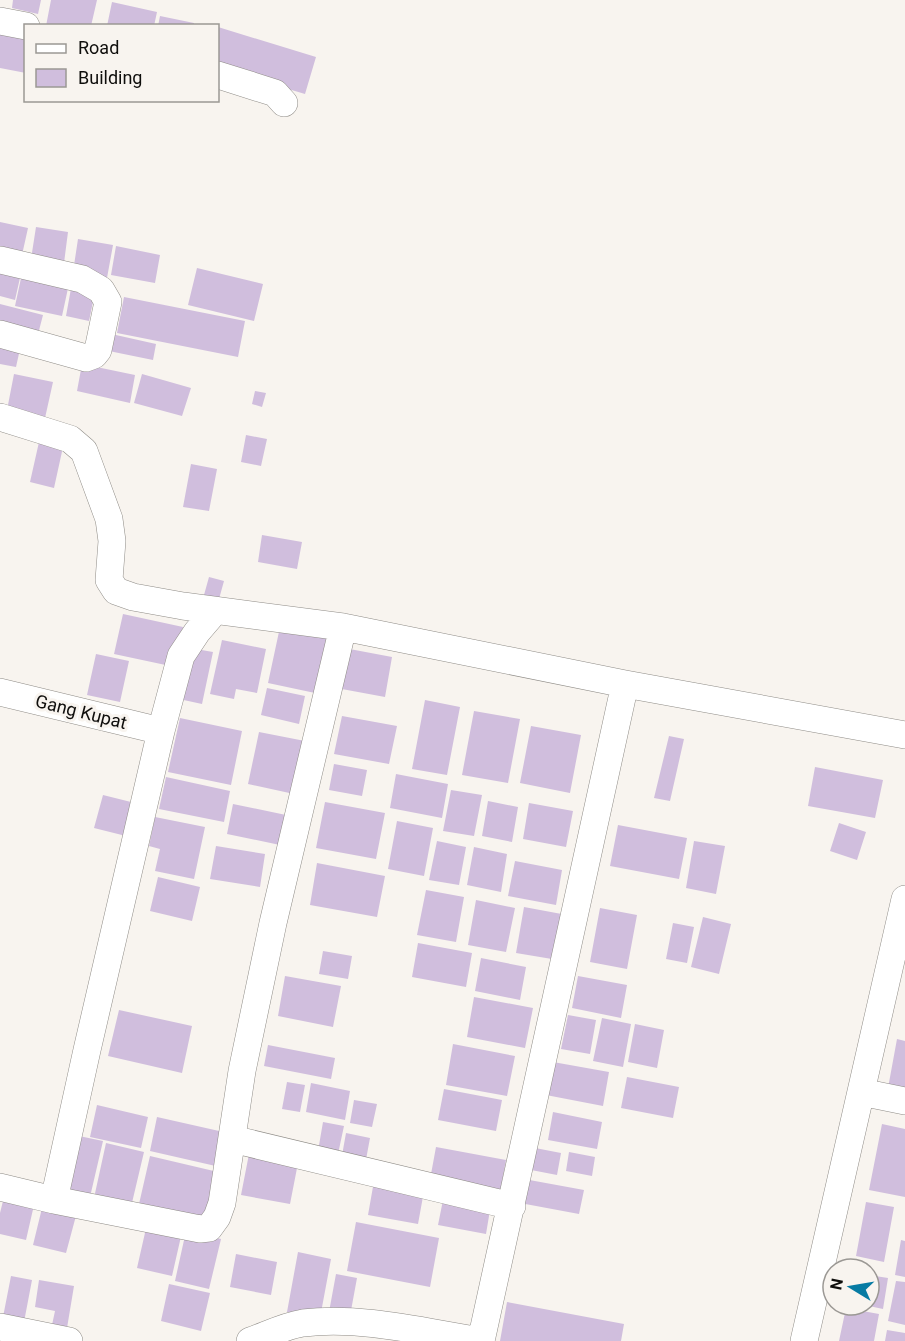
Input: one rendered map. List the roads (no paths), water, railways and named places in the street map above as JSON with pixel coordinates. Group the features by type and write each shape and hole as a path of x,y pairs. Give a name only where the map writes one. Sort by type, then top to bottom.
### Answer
{"street":[{"path":"0,21 24,26"},
{"path":"219,75 275,93 284,103"},
{"path":"0,261 82,279 100,290 108,302 98,350 94,355 86,358 0,334"},
{"path":"0,417 70,438 84,451 109,519 112,541 109,580 116,591 133,597 215,611 343,627 625,684 905,735"},
{"path":"54,1200 89,1039 161,731 181,656 215,611"},
{"path":"0,1187 200,1229 209,1228 217,1217 222,1203 242,1071 273,923 343,627"},
{"path":"250,1341 294,1325 331,1322 373,1323 481,1341 625,684"},
{"name":"Gang Kupat","path":"0,692 161,731"},
{"path":"804,1341 905,899"},
{"path":"861,1092 905,1101"},
{"path":"232,1139 512,1206"},
{"path":"0,1327 69,1341"}]}
